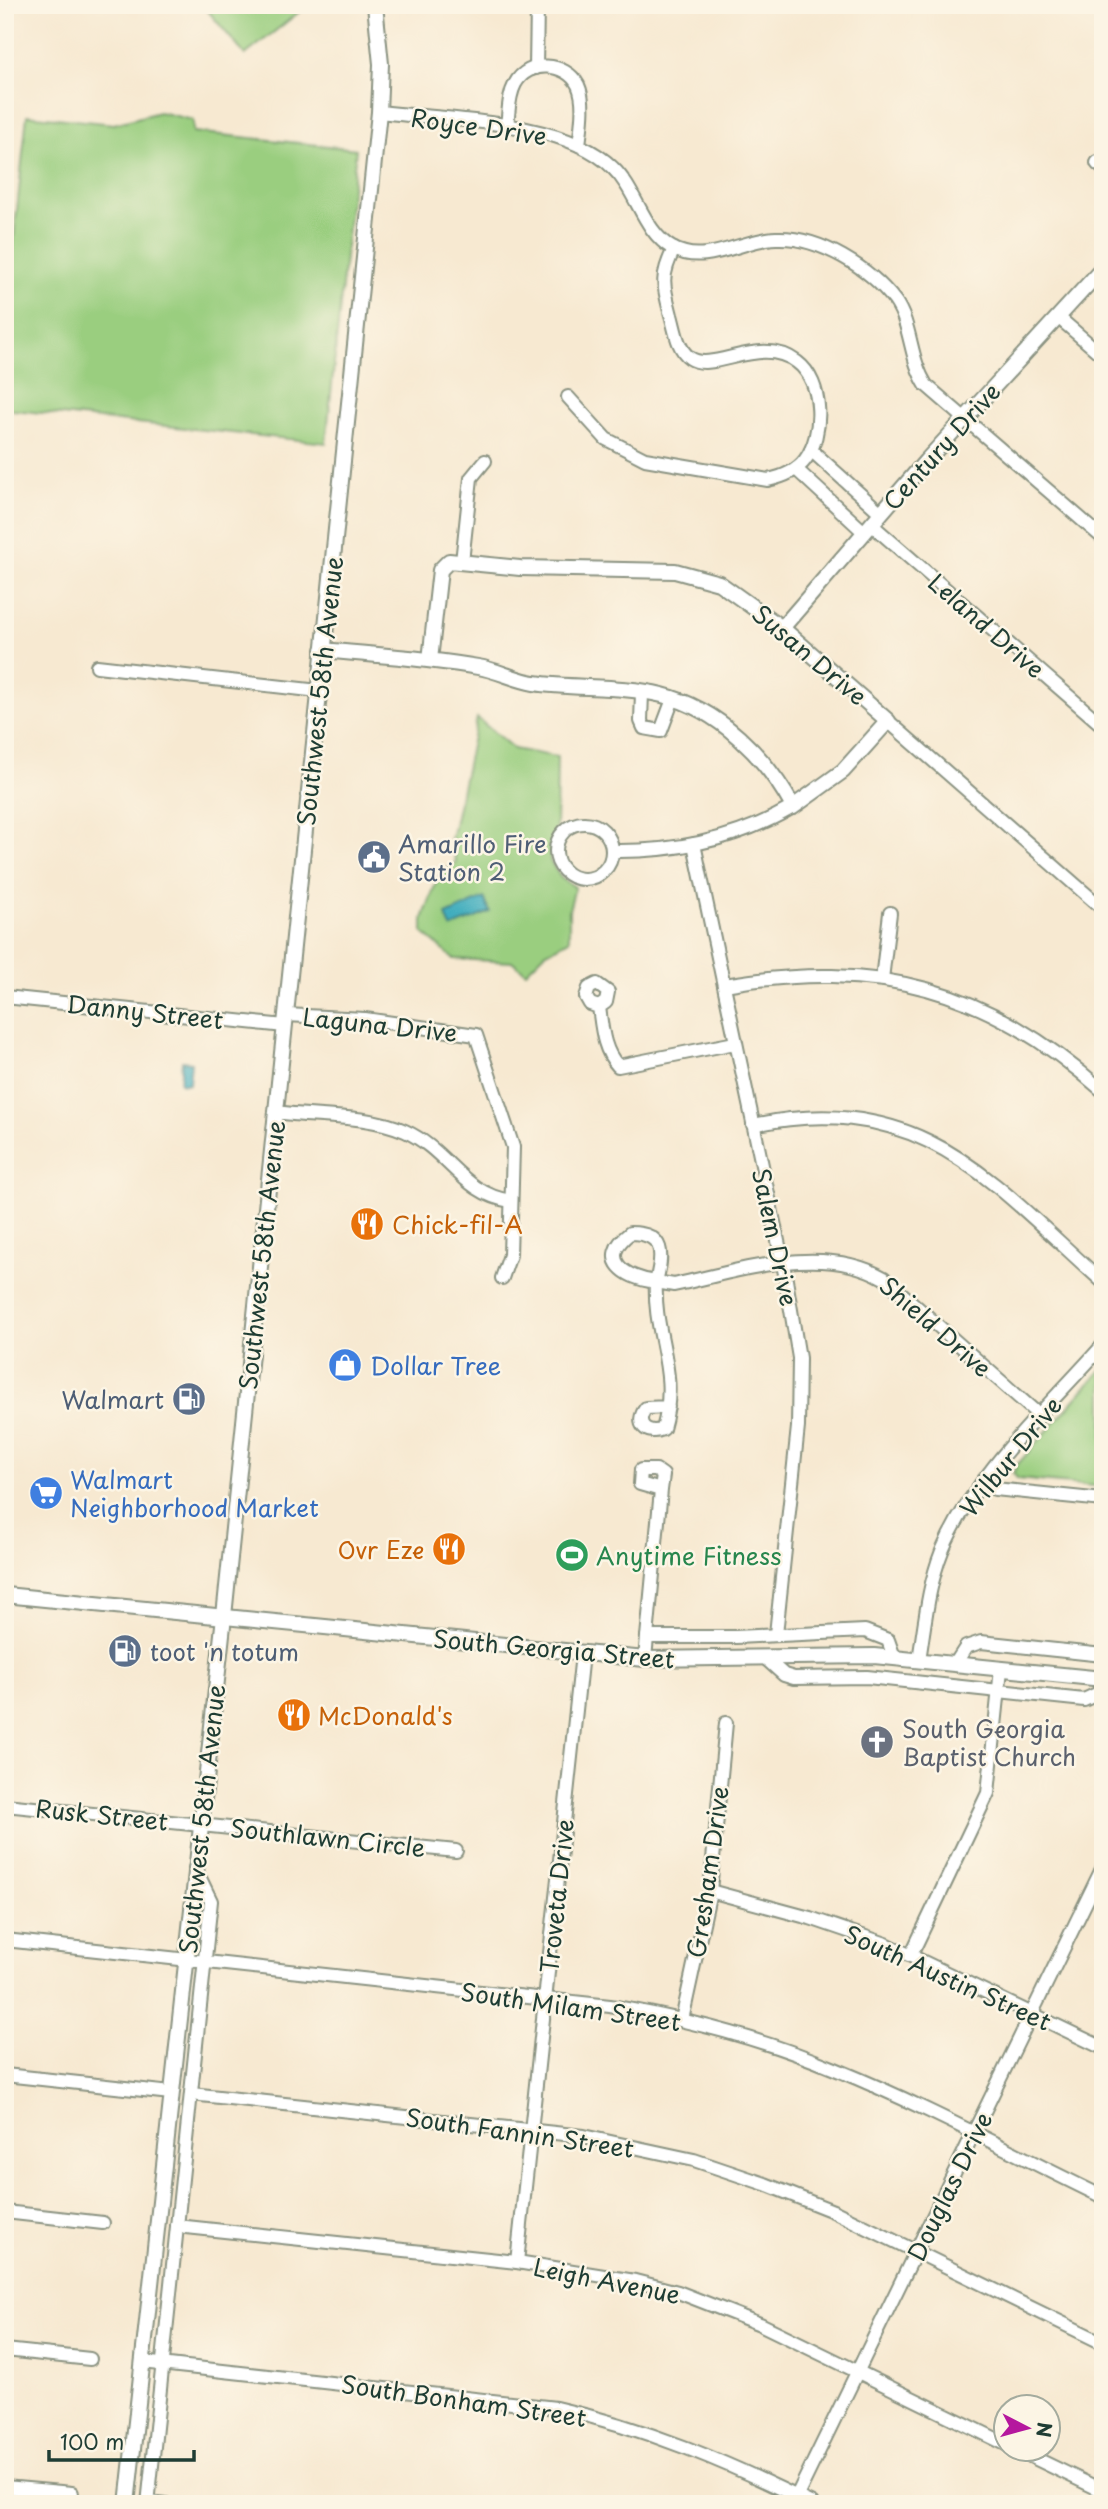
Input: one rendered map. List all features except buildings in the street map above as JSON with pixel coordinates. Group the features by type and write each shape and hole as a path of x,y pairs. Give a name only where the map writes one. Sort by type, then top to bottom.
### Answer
{"main road":[{"name":"Southwest 58th Avenue","path":"127,2504 224,1616 379,112 381,64 375,5"},
{"name":"Century Drive","path":"782,628 965,418 1103,268"},
{"path":"430,660 440,570 455,562"},
{"name":"Susan Drive","path":"455,562 520,568 675,571 719,583 782,628 888,721"},
{"path":"323,650 481,667 534,683 642,693 673,699 733,732 759,756 777,778 793,807 843,771 888,721"},
{"name":"South Georgia Street","path":"5,1595 645,1659 818,1654 894,1657 1103,1679"}],"street":[{"path":"536,68 537,5"},
{"path":"507,127 511,94 517,80 536,68 557,67 569,74 578,85 582,120 579,145"},
{"name":"Royce Drive","path":"379,112 507,127 566,139 579,145 611,165 626,182 650,228 674,249"},
{"path":"568,397 606,439 645,459 768,480 796,468 811,450 818,407 808,374 797,361 778,353 763,351 700,362 689,358 680,346 663,285 663,271 674,249 696,255 776,238 813,244 835,252 855,266 897,304 905,320 910,351 926,385 1103,538"},
{"path":"1058,317 1103,356"},
{"name":"Leland Drive","path":"811,450 872,523 1103,726"},
{"path":"455,562 471,478 485,461"},
{"path":"796,468 872,523"},
{"path":"97,666 319,691"},
{"path":"642,693 640,721 644,728 653,732 661,731 673,699"},
{"name":"Susan Drive","path":"888,721 1103,909"},
{"path":"612,851 650,852 729,836 770,820 793,807"},
{"path":"584,823 595,825 610,841 612,851 610,863 592,878 580,879 569,875 560,866 556,855 557,843 563,833 572,825 584,823"},
{"name":"Salem Drive","path":"694,844 796,1336 799,1391 776,1634"},
{"path":"882,979 890,913"},
{"path":"724,985 807,974 882,979 944,994 977,1006 1017,1026 1071,1063 1103,1091"},
{"name":"Danny Street","path":"5,997 285,1021"},
{"path":"599,1007 609,1056 618,1066 736,1043"},
{"name":"Laguna Drive","path":"285,1021 378,1021 476,1035 513,1147 510,1255 502,1278"},
{"path":"276,1112 354,1119 403,1130 430,1145 482,1195 511,1201"},
{"path":"752,1125 803,1117 832,1117 874,1122 922,1137 976,1168 1103,1282"},
{"path":"656,1282 638,1280 621,1270 616,1262 615,1250 620,1241 630,1233 643,1233 655,1239 662,1253 655,1303 671,1383 668,1407"},
{"name":"Shield Drive","path":"656,1282 674,1285 818,1259 855,1264 884,1278 1040,1416"},
{"name":"Wilbur Drive","path":"919,1660 933,1578 942,1552 981,1484 1103,1345"},
{"path":"981,1484 995,1489 1103,1500"},
{"path":"645,1659 662,1490"},
{"path":"647,1637 865,1631 888,1640 894,1657"},
{"path":"955,1664 966,1647 981,1642 1103,1655"},
{"name":"Troveta Drive","path":"517,2262 582,1654"},
{"path":"764,1657 784,1675 793,1678 867,1677 1084,1700 1103,1690"},
{"path":"911,1955 988,1793 1001,1668"},
{"name":"Gresham Drive","path":"682,2020 709,1891 726,1723"},
{"name":"Rusk Street","path":"5,1805 200,1824"},
{"name":"Southlawn Circle","path":"200,1824 456,1851"},
{"name":"Douglas Drive","path":"795,2500 975,2135 1032,2013 1097,1896 1103,1867"},
{"path":"166,2504 148,2503 211,1901 195,1868"},
{"name":"South Austin Street","path":"709,1891 810,1918 911,1955 1103,2048"},
{"name":"South Milam Street","path":"5,1940 611,2006 682,2020 739,2035 832,2067 1103,2197"},
{"path":"5,2076 171,2093"},
{"name":"South Fannin Street","path":"191,2094 531,2129 629,2144 694,2160 765,2184 832,2211 1103,2343"},
{"path":"5,2212 103,2223"},
{"name":"Leigh Avenue","path":"177,2226 517,2262 635,2281 678,2292 750,2320 992,2437"},
{"path":"5,2350 90,2360"},
{"name":"South Bonham Street","path":"142,2362 556,2408 655,2435 709,2455 795,2500 812,2504"},
{"path":"1048,2464 1103,2491"},
{"path":"5,2487 72,2493"}],"green space":[{"path":"203,5 308,5 245,55"},
{"path":"159,112 193,120 193,132 356,149 326,443 5,409 5,323 27,115 114,124"},
{"path":"477,718 514,749 557,757 556,829 550,844 550,861 561,878 575,887 569,910 569,940 545,953 526,972 513,962 454,959 423,933 423,919 438,877 456,862 451,839"},
{"path":"1103,1368 1103,1487 1018,1479 1013,1474 1016,1466"}],"water":[{"path":"484,898 490,912 451,928 446,915"},
{"path":"182,1061 191,1062 189,1084 180,1083"}],"place":[{"name":"Amarillo Fire Station 2","path":"374,857"},
{"name":"Chick-fil-A","path":"367,1224"},
{"name":"Dollar Tree","path":"345,1365"},
{"name":"Walmart","path":"189,1399"},
{"name":"Walmart Neighborhood Market","path":"46,1493"},
{"name":"Ovr Eze","path":"449,1549"},
{"name":"Anytime Fitness","path":"572,1555"},
{"name":"toot 'n totum","path":"125,1651"},
{"name":"McDonald's","path":"294,1715"},
{"name":"South Georgia Baptist Church","path":"877,1742"}]}
